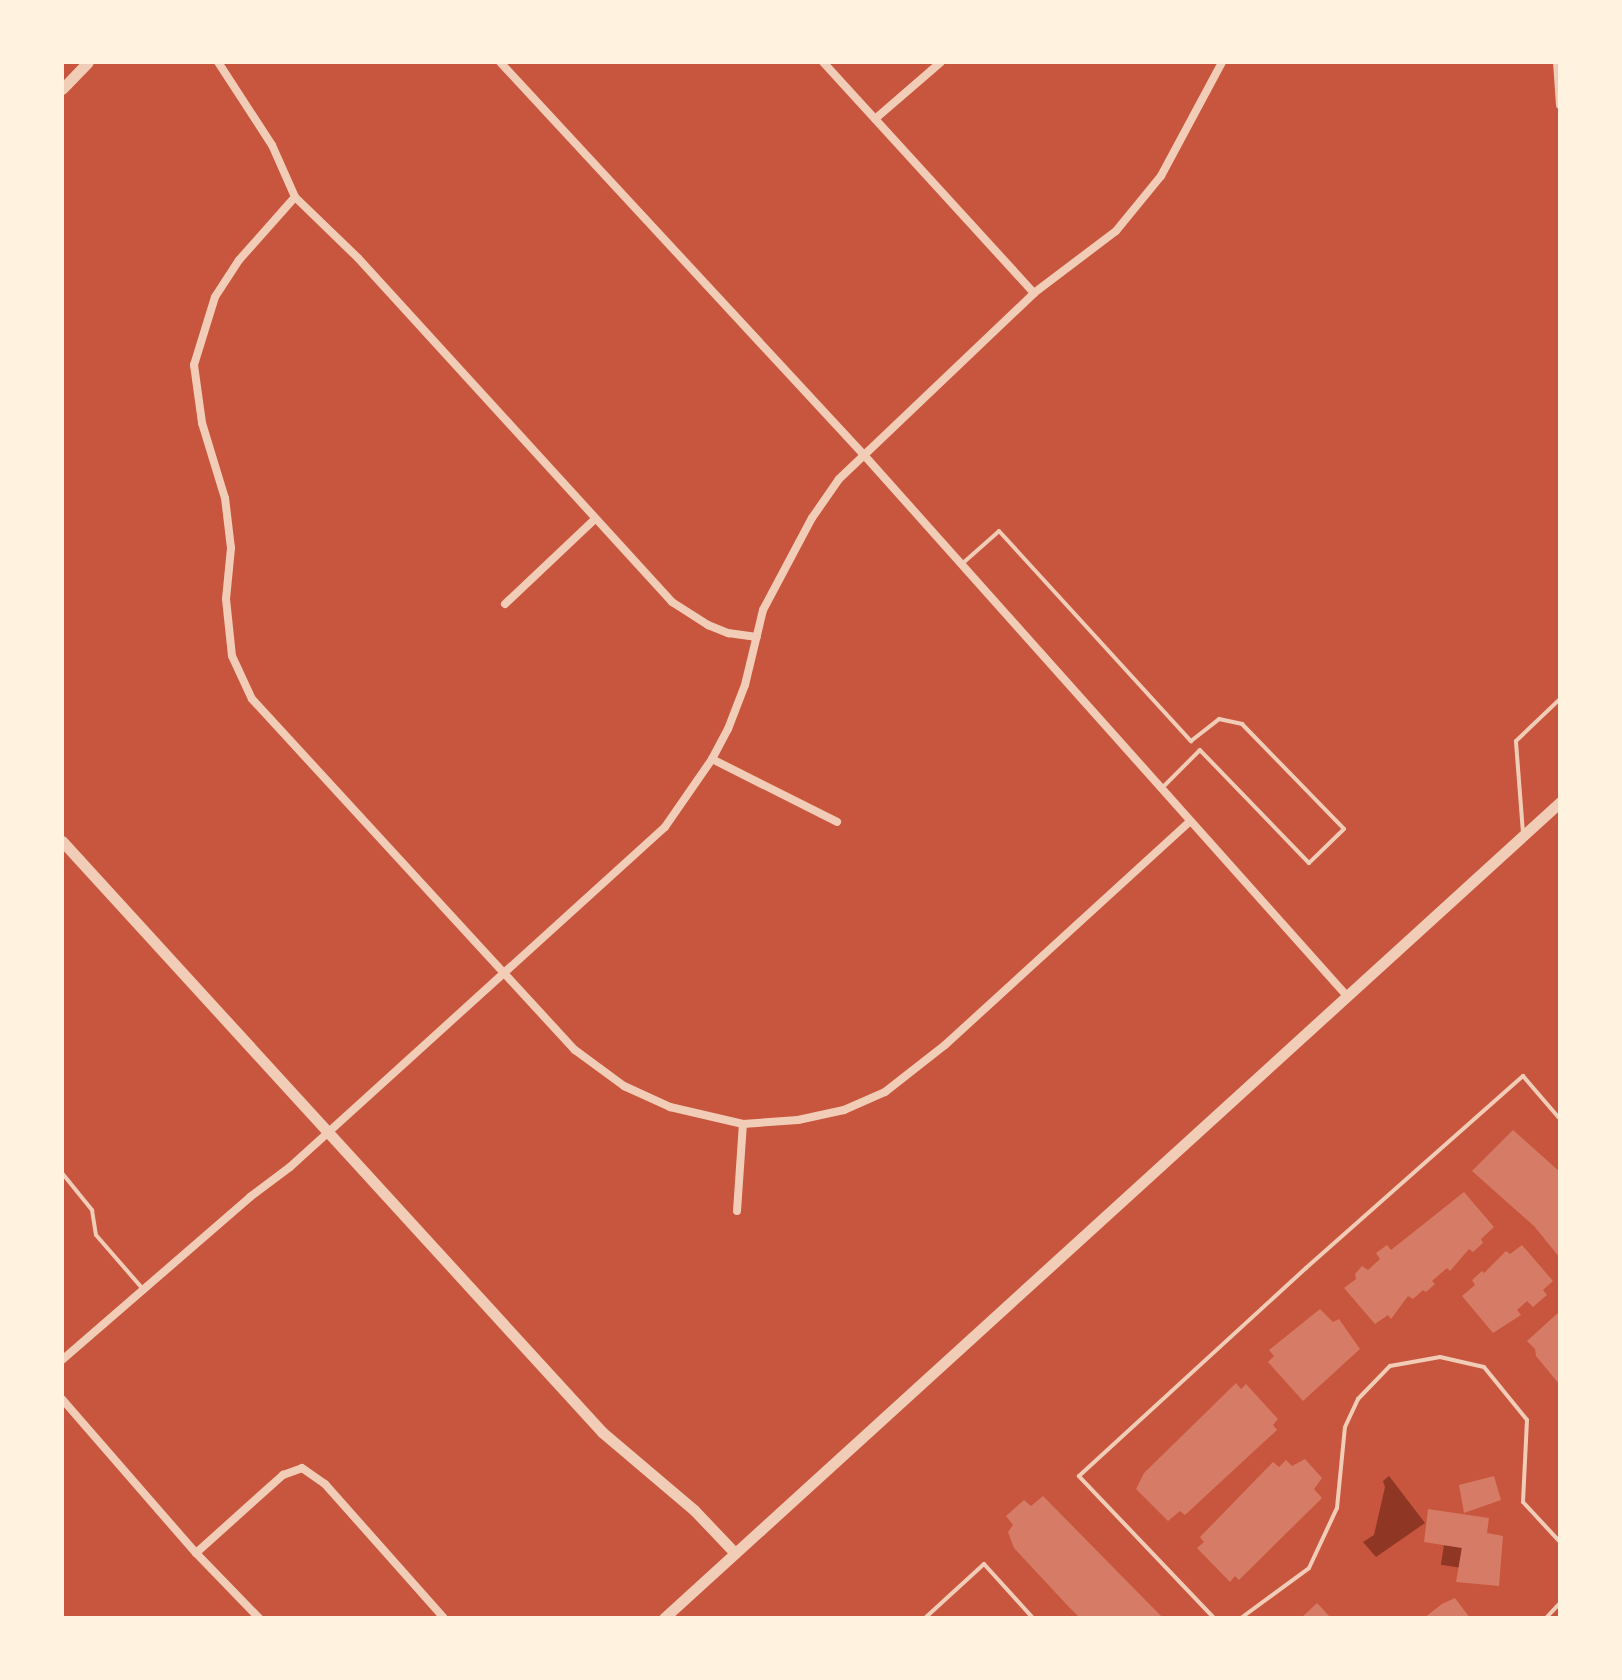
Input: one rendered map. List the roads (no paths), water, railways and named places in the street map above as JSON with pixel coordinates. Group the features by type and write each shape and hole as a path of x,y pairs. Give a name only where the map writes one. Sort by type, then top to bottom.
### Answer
{"street":[{"path":"62,89 88,62"},
{"path":"218,62 272,145 295,197 358,258 672,602 728,633 757,637"},
{"path":"500,62 864,455 1347,996"},
{"path":"823,62 1034,293"},
{"path":"875,119 941,62"},
{"path":"62,1360 326,1133 665,827 712,759 745,685 763,610 812,518 839,479 1034,293 1116,231 1161,176 1222,62"},
{"path":"1557,62 1560,105"},
{"path":"295,197 239,260 215,297 194,365 202,423 225,498 231,548 226,599 232,656 252,699 575,1050 624,1086 670,1107 743,1124 798,1120 844,1110 885,1092 945,1045 1190,821"},
{"path":"505,604 595,519"},
{"path":"712,759 837,822"},
{"path":"664,1618 1560,802"},
{"path":"62,841 602,1432 684,1501 735,1553"},
{"path":"737,1211 743,1124"},
{"path":"62,1399 196,1553 259,1618"},
{"path":"196,1553 283,1475 302,1468 325,1484 444,1618"}],"lane":[{"path":"962,564 999,531 1191,741 1309,863 1344,829 1242,724 1219,719 1191,741"},
{"path":"1523,836 1516,741 1560,699"},
{"path":"1162,789 1200,750"},
{"path":"1214,1618 1079,1476 1306,1268 1523,1076 1560,1119"},
{"path":"62,1173 92,1210 96,1235 143,1289"},
{"path":"1241,1618 1309,1568 1337,1508 1345,1427 1358,1399 1390,1366 1440,1357 1484,1367 1527,1420 1523,1502 1560,1542"},
{"path":"925,1618 984,1564 1033,1618"},
{"path":"1546,1618 1560,1603"}]}
